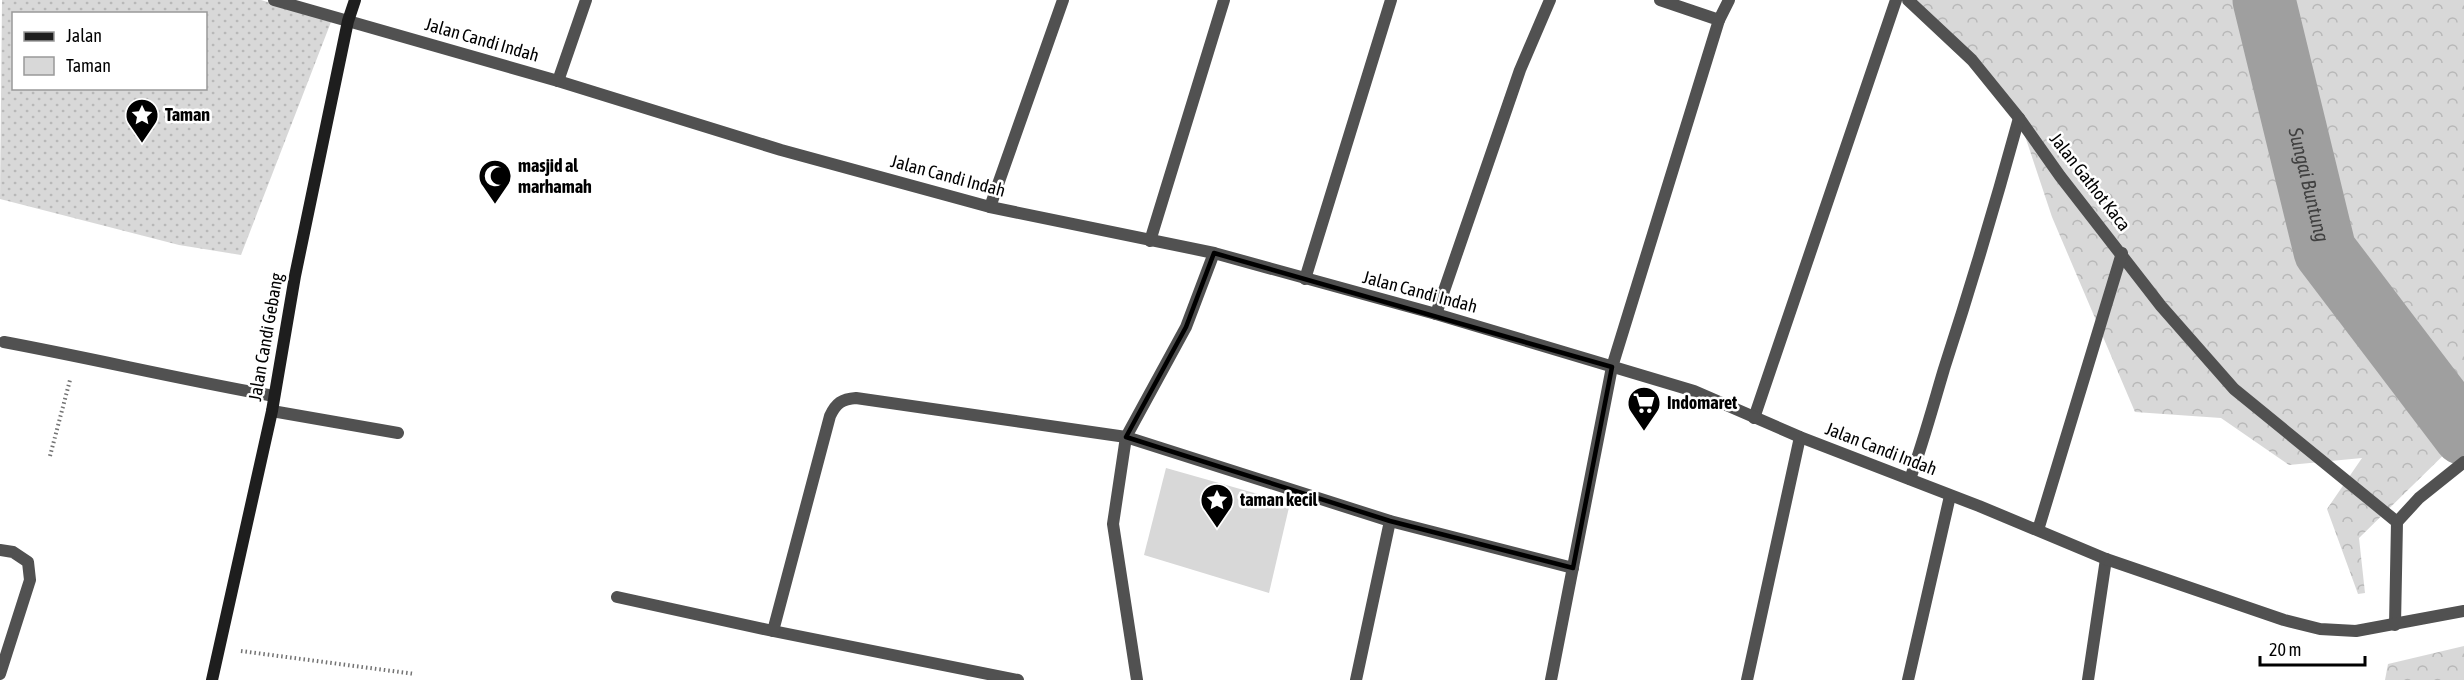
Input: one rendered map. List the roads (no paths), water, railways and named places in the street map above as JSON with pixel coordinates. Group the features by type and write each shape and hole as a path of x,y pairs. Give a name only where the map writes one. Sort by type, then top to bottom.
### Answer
{"main road":[{"name":"Jalan Candi Gebang","path":"212,680 272,411 295,276 348,21 355,0"}],"street":[{"name":"Jalan Candi Indah","path":"274,0 558,81 781,150 990,207 1214,253 1436,314 1694,391 1800,437 2106,559 2284,620 2320,629 2356,631 2464,611"},
{"path":"558,81 586,0"},
{"path":"990,207 1063,0"},
{"path":"1150,241 1224,0"},
{"path":"1305,279 1391,0"},
{"path":"1436,314 1520,70 1550,0"},
{"path":"1660,0 1719,20"},
{"path":"1551,680 1612,367 1719,20 1729,0"},
{"path":"1754,418 1896,0"},
{"name":"Jalan Gathot Kaca","path":"1908,0 1972,60 2122,253 2038,530"},
{"path":"1910,479 1926,434 1989,227 2019,118"},
{"path":"1137,680 1113,524 1126,437 1186,327 1214,253"},
{"path":"2122,253 2162,306 2234,389 2397,522"},
{"path":"4,342 181,380 274,396"},
{"path":"772,631 830,416 838,402 847,398 1126,437 1390,521 1573,568"},
{"path":"272,411 398,433"},
{"path":"1747,680 1800,437"},
{"path":"2395,625 2397,522 2419,498 2464,462"},
{"path":"1908,680 1950,496"},
{"path":"1356,680 1390,521"},
{"path":"0,550 13,552 28,562 30,580 0,674"},
{"path":"2088,680 2106,559"},
{"path":"617,597 772,631 1018,680"}],"waterway":[{"name":"Sungai Buntung","path":"2264,0 2325,251 2464,434"}],"place":[{"name":"Taman","path":"142,144"},
{"name":"masjid al marhamah","path":"495,205"},
{"name":"Indomaret","path":"1644,432"},
{"name":"taman kecil","path":"1217,529"}]}
